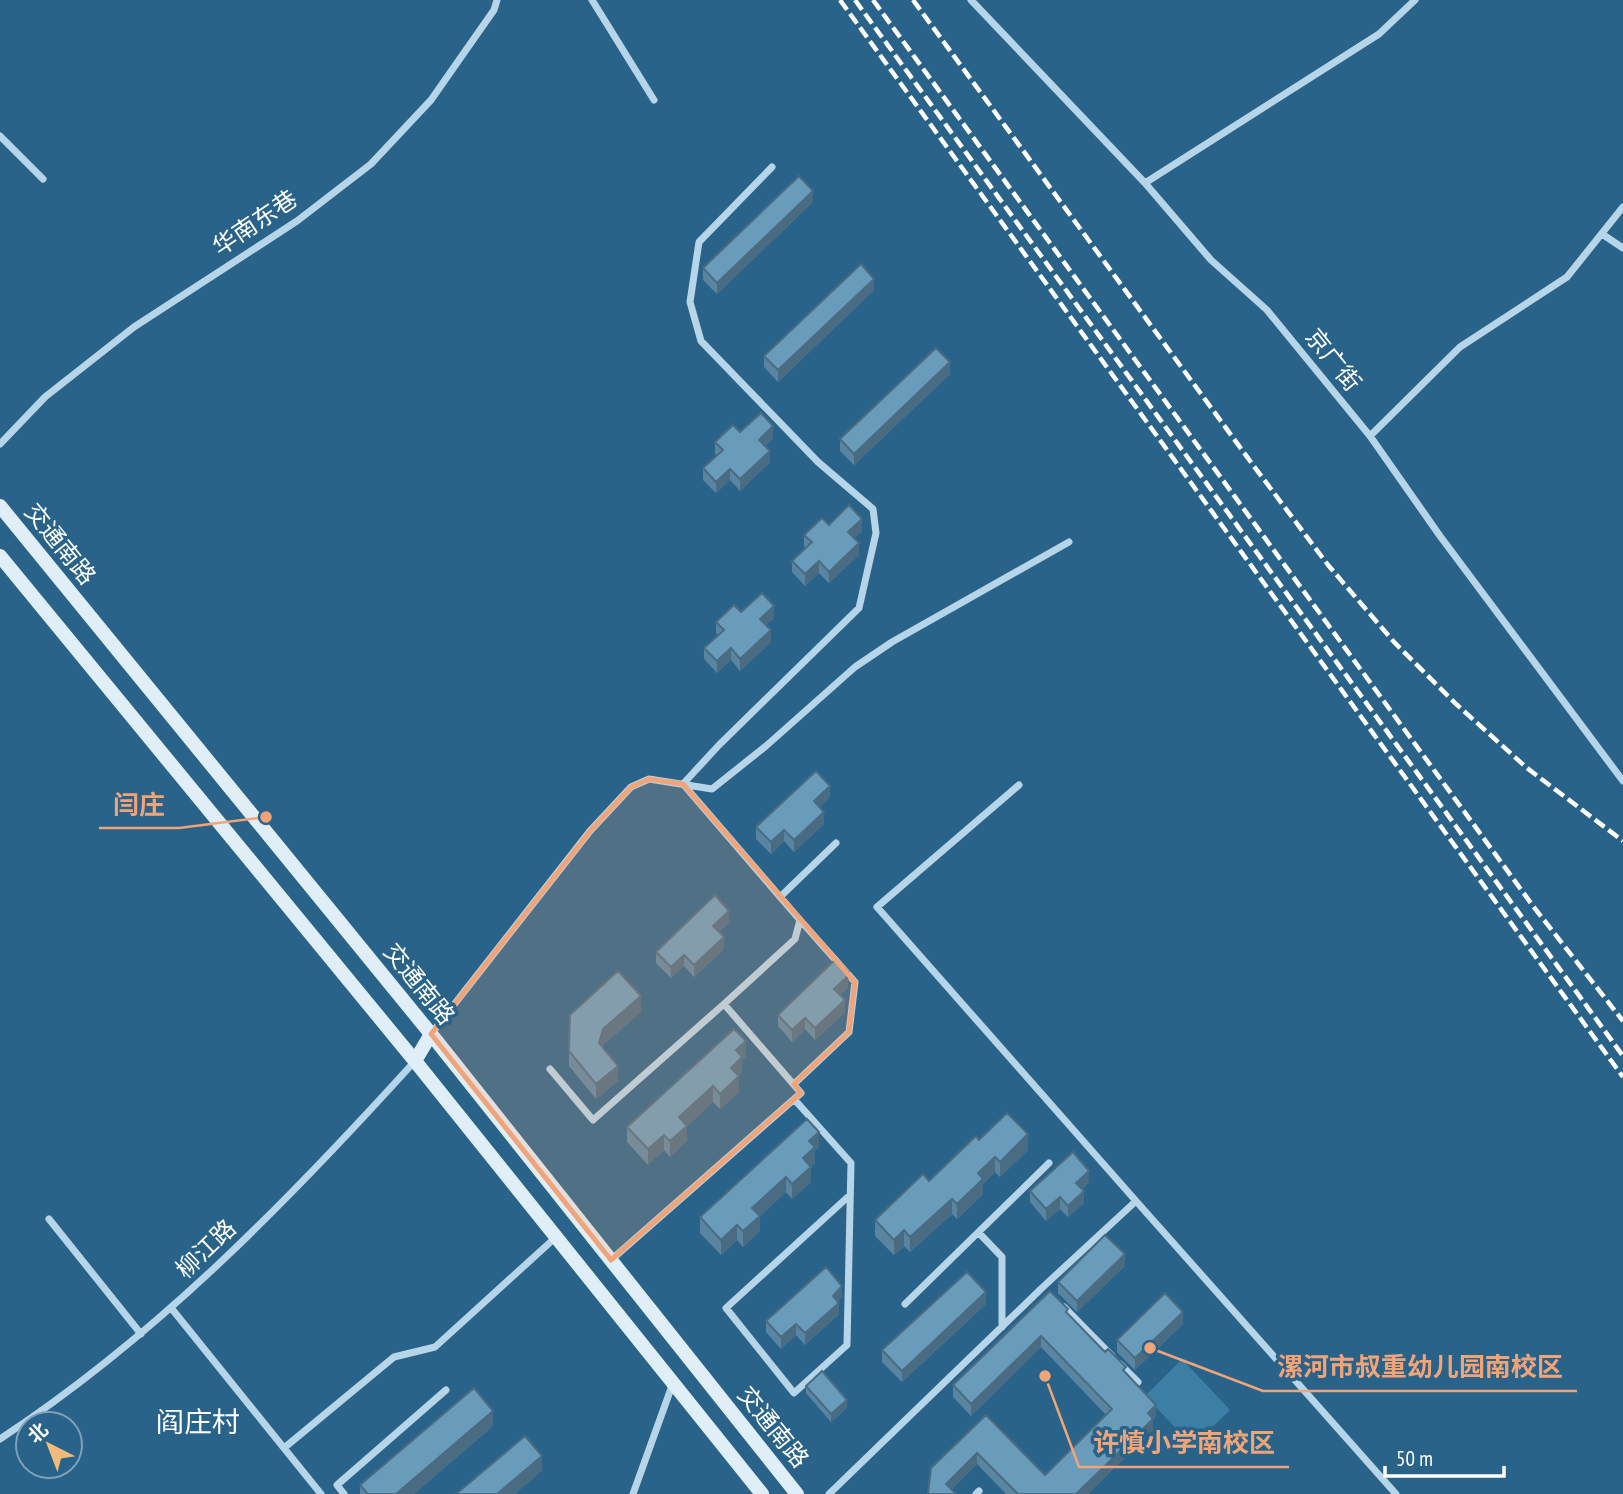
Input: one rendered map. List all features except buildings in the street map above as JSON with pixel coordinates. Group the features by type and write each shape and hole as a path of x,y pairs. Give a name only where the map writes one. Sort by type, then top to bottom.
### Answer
{"main road":[{"name":"交通南路","path":"0,506 431,1034 797,1494"},
{"name":"交通南路","path":"0,556 415,1061 762,1494"},
{"path":"415,1061 431,1034"}],"street":[{"name":"华南东巷","path":"0,444 45,397 134,327 297,221 371,164 431,100 494,10 498,0"},
{"path":"593,0 654,100"},
{"name":"京广街","path":"971,0 1145,183 1212,260 1267,310 1370,436 1440,536 1623,781"},
{"path":"1145,183 1379,34 1415,0"},
{"path":"0,136 43,179"},
{"path":"683,785 719,745 859,608 876,533 873,509 818,462 701,341 690,302 699,242 772,167"},
{"path":"1370,436 1460,346 1567,277 1623,207"},
{"path":"1602,234 1623,248"},
{"path":"431,1034 590,831 631,787 649,779 712,789 766,746 855,667 892,642 1069,542"},
{"path":"683,785 855,982 849,1032 794,1084"},
{"path":"1019,785 877,907 1396,1494"},
{"path":"780,897 836,843"},
{"path":"550,1069 593,1120 795,939 800,920"},
{"path":"611,1260 801,1093 724,1004"},
{"name":"柳江路","path":"0,1439 43,1410 172,1309 286,1198 415,1061"},
{"path":"794,1099 851,1163 847,1345 794,1392 726,1308 850,1195"},
{"path":"905,1304 1049,1163"},
{"path":"829,1494 1136,1200"},
{"path":"50,1219 141,1334"},
{"path":"979,1233 1002,1257 1002,1326"},
{"path":"284,1448 394,1357 435,1347 556,1237"},
{"path":"1043,1287 1138,1382"},
{"path":"172,1309 321,1494"},
{"path":"633,1494 673,1382"},
{"path":"344,1494 337,1485 446,1390"}],"highlighted area":[{"path":"649,779 683,784 855,982 849,1032 794,1084 801,1093 611,1260 431,1034 590,831 631,787"}],"shaded area":[{"path":"1182,1359 1230,1410 1193,1446 1145,1396"}],"railway":[{"path":"840,0 1623,1077"},
{"path":"855,0 1623,1056"},
{"path":"873,0 1533,906 1623,1021"},
{"path":"913,0 1328,565 1394,642 1456,704 1527,768 1623,841"}],"place":[{"name":"闫庄","path":"266,817"},
{"name":"漯河市叔重幼儿园南校区","path":"1150,1348"},
{"name":"许慎小学南校区","path":"1045,1376"}],"district":[{"name":"阎庄村","path":"198,1422"}]}
